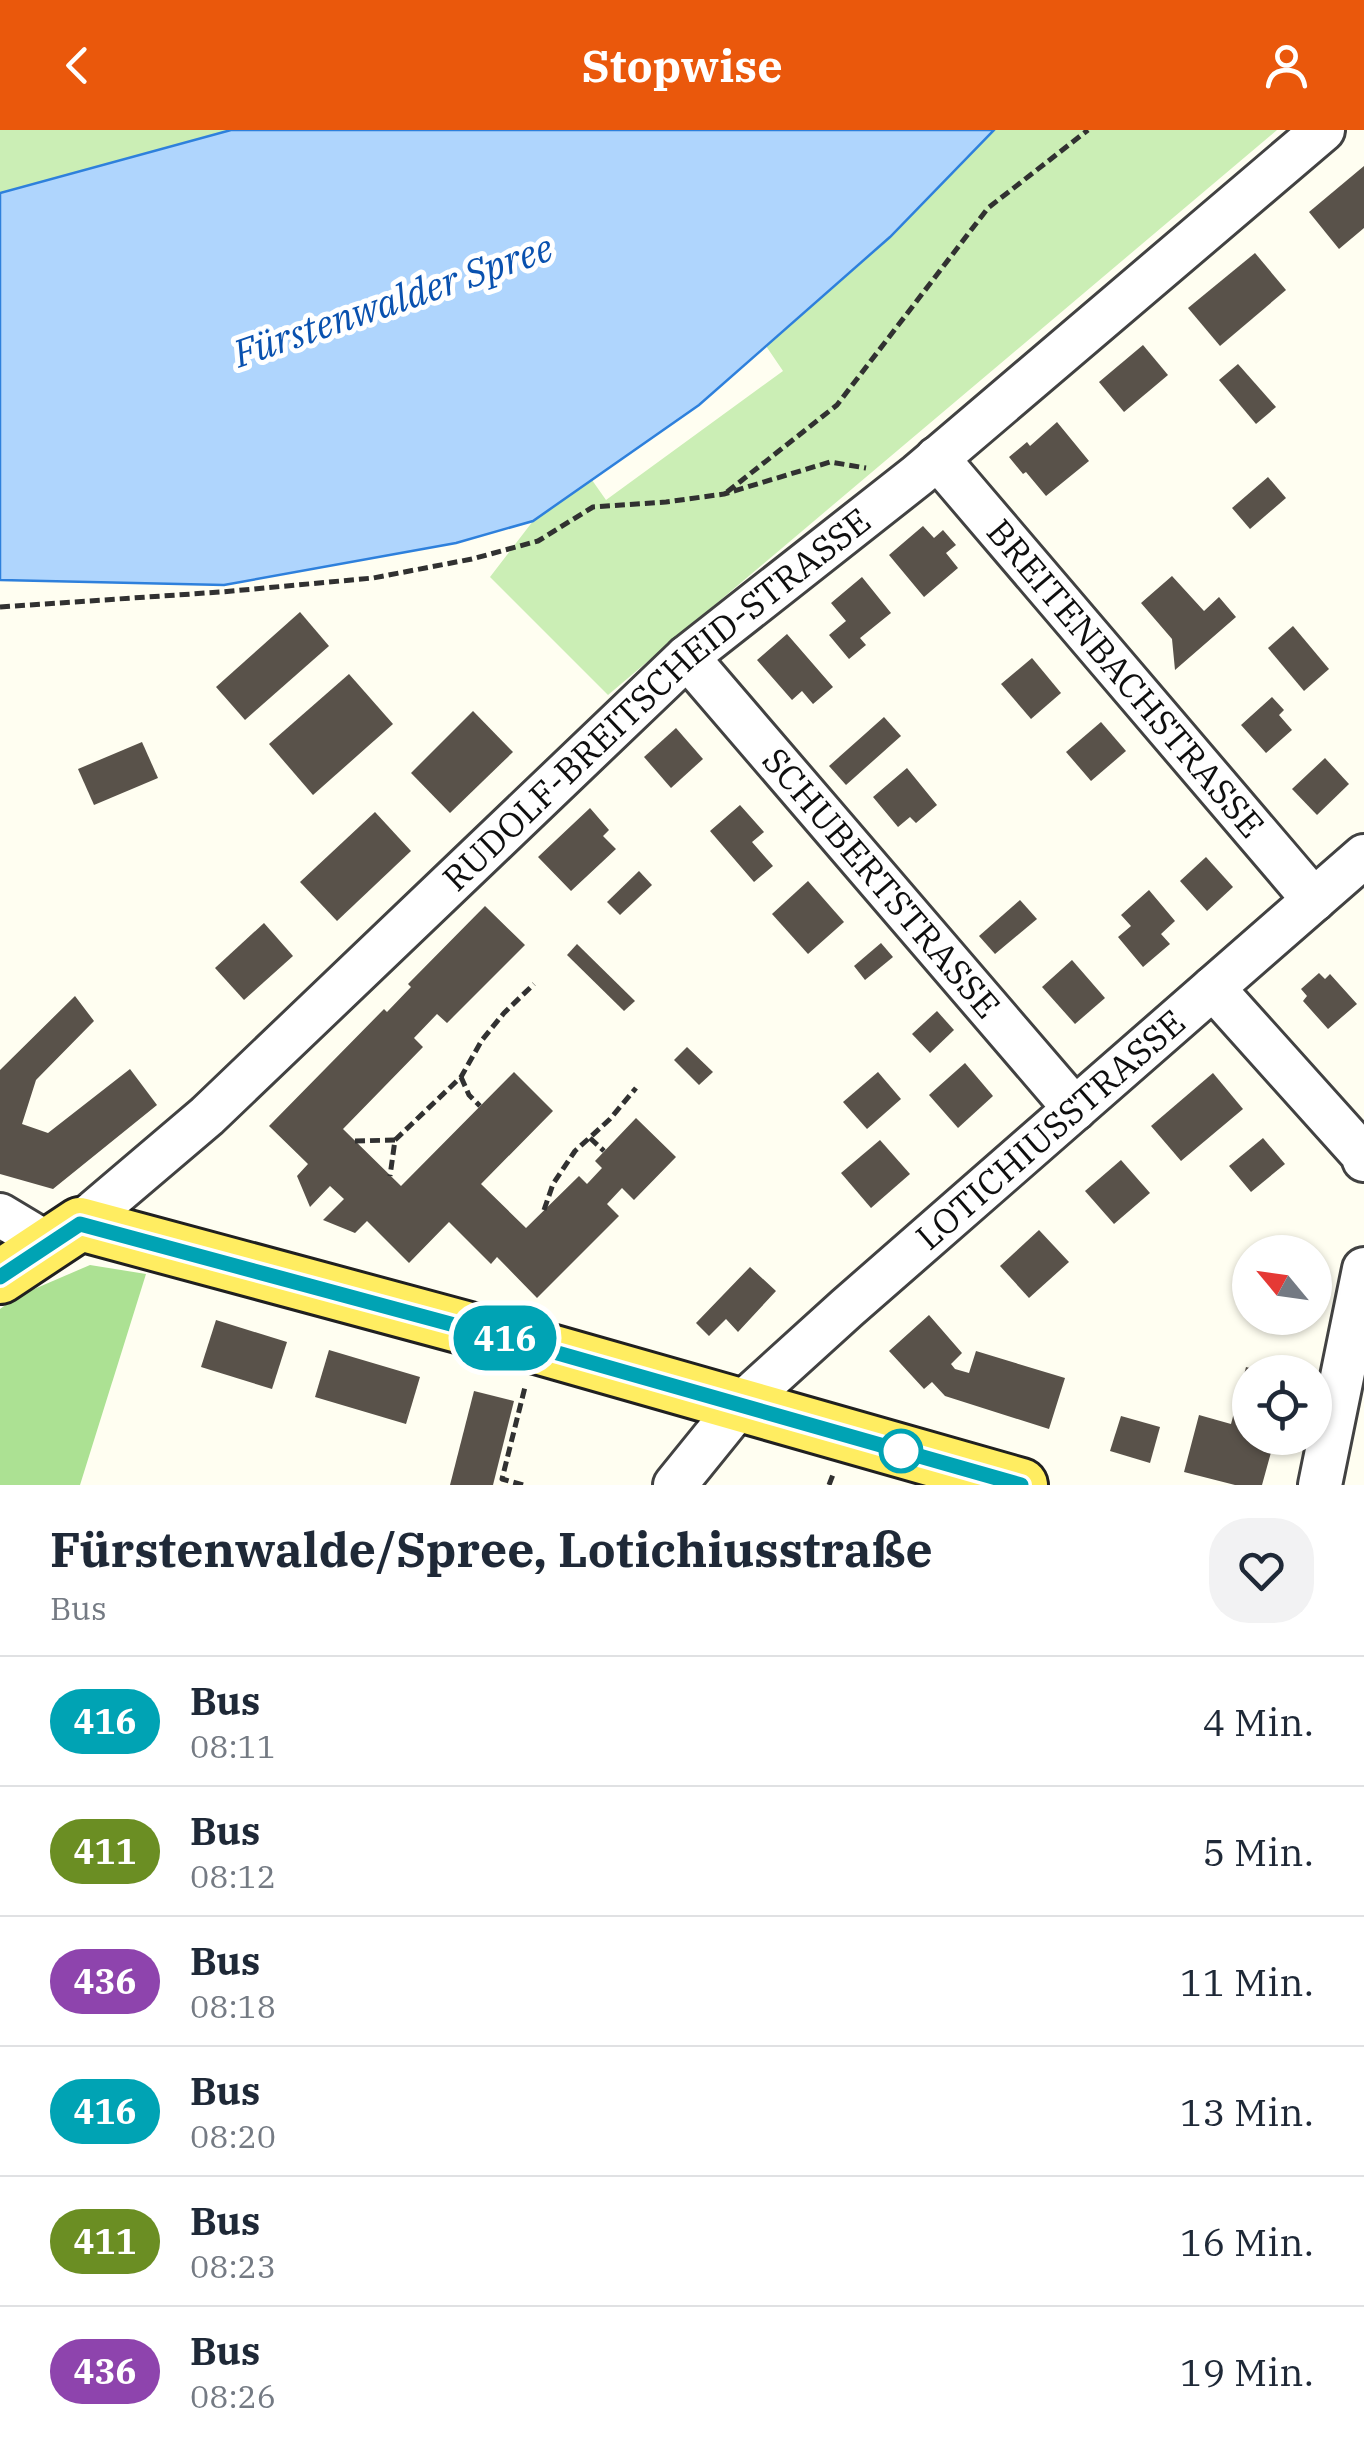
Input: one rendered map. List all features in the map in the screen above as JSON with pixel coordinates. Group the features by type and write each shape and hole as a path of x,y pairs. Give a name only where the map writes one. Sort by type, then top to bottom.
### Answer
{"main road":[{"name":"RUDOLF-BREITSCHEID-STRASSE","path":"0,1277 65,1234"},
{"path":"65,1234 540,1348 1021,1485"}],"street":[{"name":"RUDOLF-BREITSCHEID-STRASSE","path":"65,1234 206,1116 686,657 927,466 1323,130"},
{"name":"BREITENBACHSTRASSE","path":"927,466 1314,900"},
{"name":"SCHUBERTSTRASSE","path":"686,657 1074,1109"},
{"name":"LOTICHIUSSTRASSE","path":"675,1485 740,1406 847,1308 1364,856"},
{"path":"1213,988 1364,1160"},
{"path":"0,1216 65,1234"},
{"path":"1320,1485 1364,1269"}],"path":[{"path":"724,494 837,405 988,208 1088,130"},
{"path":"0,606 202,594 373,578 472,559 538,541 593,507 724,494 830,462 927,466"},
{"path":"390,1176 394,1140 461,1077 482,1040 534,984"},
{"path":"461,1077 469,1095 480,1106"},
{"path":"544,1210 553,1184 575,1152 636,1088"},
{"path":"590,1138 604,1151"},
{"path":"354,1141 394,1140"},
{"path":"524,1485 502,1479 527,1379"}],"green space":[{"path":"0,130 231,130 0,193"},
{"path":"994,130 1277,130 608,695 490,577 533,521 592,480 606,500 783,371 766,346 875,251"},
{"path":"90,1265 146,1274 80,1485 0,1485 0,1309 18,1296"}],"water":[{"name":"Fürstenwalder Spree","path":"231,130 994,130 890,237 699,405 533,521 456,543 224,585 0,580 0,193"}],"building":[{"path":"1364,166 1364,228 1339,249 1309,212"},
{"path":"1255,253 1286,290 1220,346 1188,308"},
{"path":"1143,345 1168,375 1124,412 1099,382"},
{"path":"1238,364 1276,407 1256,424 1219,380"},
{"path":"1057,422 1089,461 1046,496 1009,457 1027,442 1030,446"},
{"path":"1268,477 1286,498 1250,529 1232,508"},
{"path":"923,526 934,538 943,530 956,545 946,553 958,568 924,597 889,555"},
{"path":"1172,576 1204,611 1219,597 1236,617 1175,670 1172,639 1141,603"},
{"path":"862,577 891,613 860,638 866,645 849,659 829,635 846,621 831,603"},
{"path":"300,612 329,646 245,720 216,687"},
{"path":"1293,626 1329,669 1304,691 1268,648"},
{"path":"787,634 833,687 813,704 802,691 792,700 757,660"},
{"path":"1032,658 1061,693 1031,719 1001,684"},
{"path":"349,674 393,724 313,795 269,744"},
{"path":"1272,697 1284,710 1279,715 1292,730 1266,753 1241,725"},
{"path":"473,711 513,752 450,813 411,773"},
{"path":"884,717 901,736 846,785 829,766"},
{"path":"1101,722 1126,751 1091,781 1066,752"},
{"path":"676,728 703,759 671,788 644,757"},
{"path":"142,742 158,778 94,805 78,769"},
{"path":"1325,758 1349,784 1317,815 1292,789"},
{"path":"907,768 937,805 916,823 910,817 898,827 873,797"},
{"path":"740,805 764,832 752,842 773,866 754,882 710,831"},
{"path":"590,808 609,830 603,836 616,849 571,891 538,857"},
{"path":"375,812 411,851 337,921 300,882"},
{"path":"1206,857 1233,887 1207,911 1180,881"},
{"path":"639,871 652,885 620,915 607,902"},
{"path":"808,881 844,922 808,954 772,914"},
{"path":"1149,890 1175,921 1161,934 1170,944 1143,967 1118,937 1131,926 1121,915"},
{"path":"1020,900 1037,919 995,954 979,936"},
{"path":"485,906 525,945 447,1023 437,1014 414,1038 423,1047 343,1129 401,1186 514,1072 553,1111 481,1184 526,1228 579,1176 587,1184 602,1168 595,1161 636,1118 676,1157 634,1200 622,1188 607,1204 619,1216 537,1298 497,1257 491,1264 449,1222 409,1263 367,1221 355,1233 323,1220 344,1199 330,1186 310,1207 297,1176 308,1164 269,1126 384,1009 387,1012 411,987 408,984"},
{"path":"264,923 293,956 244,1000 215,968"},
{"path":"881,943 893,957 865,980 854,966"},
{"path":"577,944 635,1001 624,1011 567,955"},
{"path":"1072,960 1105,998 1075,1024 1042,987"},
{"path":"1319,973 1325,979 1330,974 1357,1004 1328,1029 1303,1001 1307,996 1301,989"},
{"path":"75,996 94,1021 36,1080 22,1124 48,1133 130,1069 157,1105 53,1189 0,1174 0,1070"},
{"path":"937,1011 954,1030 930,1053 912,1034"},
{"path":"687,1047 713,1072 699,1085 674,1060"},
{"path":"965,1063 993,1096 958,1128 929,1095"},
{"path":"878,1072 901,1099 867,1129 843,1102"},
{"path":"1213,1073 1243,1109 1181,1161 1151,1126"},
{"path":"1263,1138 1285,1164 1251,1192 1229,1166"},
{"path":"880,1140 910,1174 871,1208 841,1173"},
{"path":"1121,1160 1150,1193 1114,1224 1085,1191"},
{"path":"1039,1230 1069,1262 1029,1298 1000,1266"},
{"path":"750,1267 776,1291 738,1332 726,1319 709,1336 696,1323"},
{"path":"929,1315 962,1353 951,1364 955,1369 969,1373 976,1351 1065,1378 1049,1429 945,1396 932,1382 924,1389 889,1351"},
{"path":"216,1320 287,1342 272,1389 201,1367"},
{"path":"329,1350 420,1377 406,1424 315,1397"},
{"path":"474,1391 514,1401 493,1485 450,1485"},
{"path":"1199,1415 1231,1424 1232,1420 1232,1455 1270,1455 1262,1485 1235,1485 1184,1472"},
{"path":"1121,1416 1160,1427 1150,1463 1110,1451"}],"bus line":[{"name":"416","path":"0,1277 80,1224 540,1348 1021,1485"}]}
